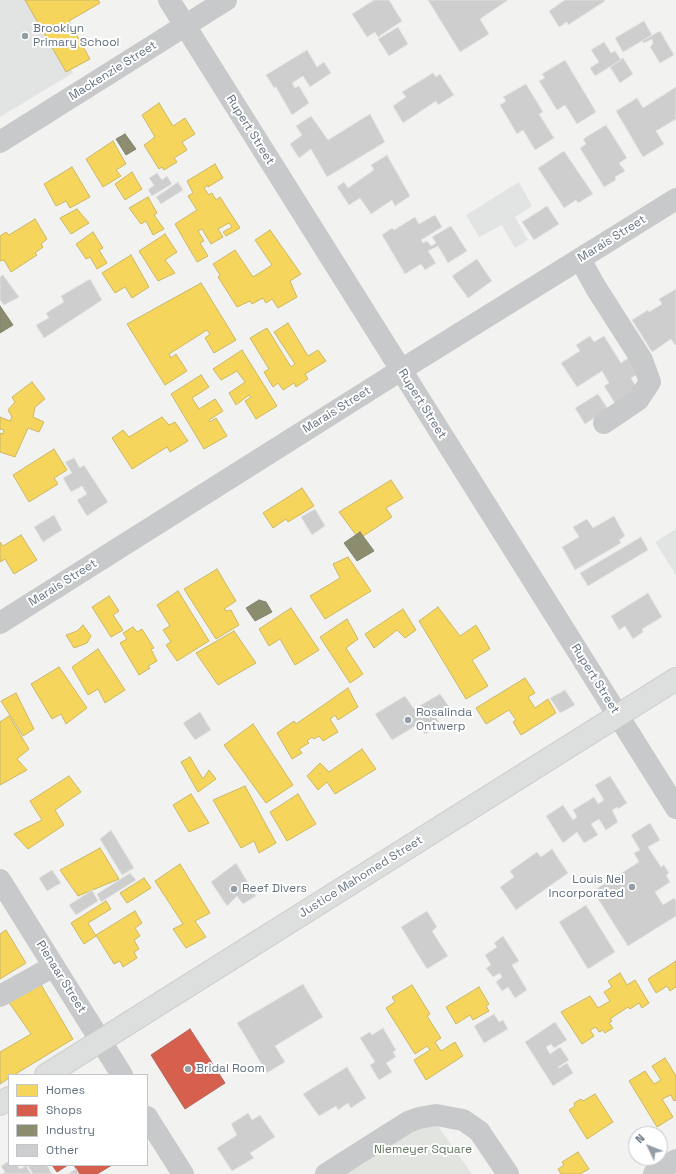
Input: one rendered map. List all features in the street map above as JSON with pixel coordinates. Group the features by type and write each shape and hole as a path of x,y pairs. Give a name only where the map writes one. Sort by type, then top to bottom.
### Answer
{"main road":[{"name":"Justice Mahomed Street","path":"48,1074 676,679"}],"street":[{"name":"Rupert Street","path":"169,0 676,808"},
{"name":"Mackenzie Street","path":"0,142 226,0"},
{"name":"Marais Street","path":"0,623 401,370 676,199"},
{"path":"580,259 596,288 642,360 650,382 638,400 604,423"},
{"name":"Pienaar Street","path":"0,880 121,1074"},
{"path":"0,996 54,966"},
{"path":"326,1174 408,1122 418,1118 436,1115 463,1120 479,1131 508,1174"},
{"path":"148,1119 182,1174"},
{"path":"654,1174 676,1160"}],"shaded area":[{"name":"Brooklyn Primary School","path":"0,0 28,0 73,73 0,117"},
{"path":"519,182 532,206 515,217 528,240 515,248 502,225 479,237 466,215"},
{"path":"676,529 676,575 655,542"}],"green space":[{"name":"Niemeyer Square","path":"431,1116 472,1174 338,1174"}],"building: Homes":[{"path":"25,0 98,0 100,3 69,21 90,59 66,72"},
{"path":"159,103 173,126 185,118 195,134 182,142 187,150 174,158 177,162 164,170 162,167 159,169 144,145 155,137 142,115"},
{"path":"113,141 126,164 116,170 121,176 103,187 86,159"},
{"path":"215,164 223,178 204,188 209,195 212,193 216,200 220,197 240,228 226,236 223,232 232,227 229,223 218,229 223,237 211,244 202,229 198,231 204,241 200,243 208,256 197,262 175,224 197,210 188,196 193,193 187,181"},
{"path":"72,167 90,197 70,208 66,201 56,206 44,184"},
{"path":"132,172 142,189 125,200 115,184"},
{"path":"148,197 157,213 154,215 164,229 153,235 146,221 141,224 129,208"},
{"path":"77,209 89,223 71,234 60,218"},
{"path":"35,219 47,239 41,244 43,247 35,253 37,255 11,272 4,260 0,261 0,236 6,232 9,235"},
{"path":"270,230 301,274 290,281 297,297 278,308 272,299 266,303 263,298 252,304 250,301 237,307 218,277 220,275 213,264 235,250 253,277 272,265 255,240"},
{"path":"93,232 103,248 99,250 107,263 97,269 90,257 86,259 76,244"},
{"path":"165,234 177,252 165,260 175,273 158,281 139,251"},
{"path":"131,255 149,287 132,298 125,287 115,293 102,273"},
{"path":"201,283 236,340 214,353 205,338 210,334 207,330 169,354 171,358 176,354 187,371 165,385 127,324"},
{"path":"288,323 308,356 318,350 326,361 305,374 308,379 296,387 294,383 283,390 278,383 273,387 264,372 269,369 250,338 267,328 291,367 295,364 274,332"},
{"path":"242,350 277,406 256,419 245,401 251,397 249,395 236,405 229,393 245,382 237,371 221,380 213,369"},
{"path":"201,375 209,387 192,398 199,409 215,399 223,411 209,420 210,422 216,418 227,436 204,449 171,394"},
{"path":"32,382 45,399 35,407 33,417 44,422 39,432 28,428 15,457 0,452 0,433 3,434 4,430 0,429 0,417 10,421 12,417 8,410 15,402 12,397"},
{"path":"162,417 169,425 175,422 188,441 170,452 167,447 132,469 112,438 123,430 129,437"},
{"path":"54,449 67,470 54,478 58,484 29,502 13,475"},
{"path":"391,480 403,498 386,508 392,517 359,539 339,512"},
{"path":"302,488 314,506 288,522 286,519 273,528 263,513"},
{"path":"21,535 37,560 14,574 5,559 0,562 0,542 3,546"},
{"path":"348,557 371,591 325,619 310,596 340,578 333,564"},
{"path":"217,569 236,601 224,609 227,611 231,610 239,625 216,639 184,589"},
{"path":"178,591 209,641 177,661 166,645 171,642 163,630 170,626 157,605"},
{"path":"109,596 119,611 113,615 123,630 111,637 92,607"},
{"path":"438,607 460,636 476,625 490,649 472,660 488,686 466,699 419,621"},
{"path":"291,608 319,650 295,665 280,639 269,646 259,629"},
{"path":"403,609 416,630 405,638 397,630 374,648 365,634"},
{"path":"347,619 358,639 346,648 363,674 350,683 320,637"},
{"path":"83,625 91,636 87,643 74,648 66,635 77,631"},
{"path":"133,627 137,632 142,629 154,648 151,649 157,661 148,666 150,668 139,675 120,643 127,639 123,633"},
{"path":"234,631 256,663 218,685 196,653"},
{"path":"98,649 125,690 105,703 98,689 88,695 72,667"},
{"path":"59,667 87,708 66,724 61,714 52,719 31,684"},
{"path":"525,678 535,693 528,697 535,708 548,699 556,713 521,735 513,722 516,720 509,710 486,724 476,708"},
{"path":"348,688 358,707 338,720 335,715 330,719 338,732 323,741 319,736 314,739 312,737 307,741 309,743 299,749 302,753 292,759 277,733 294,721 296,724"},
{"path":"16,693 34,729 23,736 1,701"},
{"path":"9,716 29,749 17,759 27,770 0,785 0,722"},
{"path":"253,724 293,785 266,803 224,745"},
{"path":"362,749 376,769 335,794 327,782 318,790 307,776 320,763 329,772"},
{"path":"190,757 203,779 209,770 216,779 198,792 181,762"},
{"path":"69,776 81,792 55,810 64,825 28,849 14,834 42,820 30,801"},
{"path":"245,786 276,843 259,853 254,841 241,848 213,800"},
{"path":"191,794 209,823 189,832 173,805"},
{"path":"298,794 316,824 287,841 270,812"},
{"path":"100,848 119,879 78,896 60,870"},
{"path":"180,864 210,913 195,921 206,937 186,948 173,929 183,924 155,881"},
{"path":"144,878 151,888 127,903 120,893"},
{"path":"106,901 111,909 88,923 96,936 84,944 71,923"},
{"path":"135,911 142,923 135,928 140,936 134,940 139,949 134,952 137,958 123,967 120,961 114,964 96,935"},
{"path":"6,930 26,963 0,979 0,934"},
{"path":"676,961 676,987 670,991 667,986 656,993 648,979"},
{"path":"620,973 627,985 635,980 649,1003 642,1008 639,1003 630,1009 628,1007 610,1019 612,1021 609,1023 613,1028 605,1033 603,1030 599,1032 596,1027 590,1030 594,1036 582,1044 561,1012 590,996 598,1008 610,1001 604,992 612,987 608,981"},
{"path":"40,983 73,1039 16,1074 8,1074 8,1079 0,1084 0,1052 31,1034 8,1001"},
{"path":"412,985 430,1014 427,1016 441,1038 435,1042 441,1051 455,1042 463,1056 426,1080 414,1060 430,1050 427,1046 415,1054 386,1008 395,1002 392,997"},
{"path":"479,987 489,1004 486,1006 489,1011 473,1020 470,1015 456,1024 446,1007"},
{"path":"665,1058 676,1076 676,1100 674,1101 671,1095 662,1099 673,1117 659,1126 656,1126 629,1081 645,1071 654,1084 661,1080 652,1066"},
{"path":"595,1094 613,1122 587,1139 569,1110 575,1106 574,1103 581,1099 583,1101"},
{"path":"578,1152 589,1169 580,1174 561,1174 558,1169 564,1165 562,1162"}],"building: Shops":[{"name":"Bridal Room","path":"190,1029 225,1083 185,1109 151,1055"},
{"path":"53,1166 66,1166 57,1172"},
{"path":"75,1166 110,1166 97,1174 79,1174"}],"building: Industry":[{"path":"125,134 136,149 126,155 116,139"},
{"path":"0,306 13,325 0,333"},
{"path":"360,532 374,551 357,561 344,543"},
{"path":"259,600 266,602 272,612 255,621 246,608"}],"building: Other":[{"path":"374,0 389,0 402,21 378,37 375,32 367,37 352,14"},
{"path":"428,0 508,0 480,19 489,34 460,52"},
{"path":"565,0 605,1 568,25 567,22 559,27 549,11"},
{"path":"644,21 652,35 623,52 615,38"},
{"path":"398,27 408,44 389,56 378,39"},
{"path":"660,31 674,55 660,63 650,47 653,44 652,39 644,43 642,41"},
{"path":"604,42 611,53 615,51 621,60 595,76 590,68 599,62 591,50"},
{"path":"307,50 317,67 324,62 331,73 310,87 303,76 292,83 295,88 299,86 309,103 292,115 276,87 274,88 266,75"},
{"path":"623,58 633,74 620,83 610,67"},
{"path":"565,60 596,112 577,124 565,105 557,110 539,81 545,78 542,74"},
{"path":"433,73 436,77 440,74 454,95 438,105 436,101 403,123 393,106 406,97 402,92"},
{"path":"526,84 543,112 539,114 554,138 535,150 523,130 517,134 500,105 506,101 503,97"},
{"path":"676,87 676,119 656,131 664,144 643,157 616,111 637,98 643,108"},
{"path":"370,114 385,142 327,177 311,149 299,158 290,144 302,135 296,126 311,116 328,140"},
{"path":"606,125 627,158 619,163 625,171 615,177 616,180 604,187 580,148 586,144 583,139"},
{"path":"564,151 593,194 578,203 576,200 564,208 538,168"},
{"path":"387,155 410,196 395,206 392,200 371,214 360,198 349,205 337,187 344,182 348,188 374,170 371,165"},
{"path":"157,173 162,180 167,176 172,184 152,196 148,190 154,185 149,178"},
{"path":"178,182 183,190 161,204 156,197"},
{"path":"547,206 559,224 534,240 522,222"},
{"path":"435,215 442,227 421,240 423,243 427,241 431,246 436,243 432,237 451,226 467,251 448,263 438,246 428,251 436,263 425,270 421,264 405,274 382,235 392,228 394,230 415,217 419,224"},
{"path":"477,259 492,281 468,298 452,276"},
{"path":"3,275 19,297 4,305 0,300 0,277"},
{"path":"90,279 102,300 44,338 36,325 49,318 46,313 64,302 61,296"},
{"path":"676,289 676,344 675,345 671,339 652,352 632,320 648,310 649,312 662,304 659,299"},
{"path":"590,336 594,342 604,336 621,363 633,355 643,371 631,378 638,390 616,405 604,386 609,383 602,371 577,387 561,363 580,351 576,345"},
{"path":"598,394 608,409 585,424 575,408"},
{"path":"74,458 80,468 84,465 108,502 87,516 77,500 87,494 82,486 71,492 63,478 72,473 65,462"},
{"path":"315,509 325,526 312,535 301,517"},
{"path":"54,515 62,530 43,542 34,527"},
{"path":"614,516 625,536 619,540 621,543 575,570 562,547 579,537 573,527 587,519 593,528"},
{"path":"641,537 648,550 588,586 580,573"},
{"path":"648,593 662,617 642,629 643,632 633,639 625,626 619,630 611,616"},
{"path":"565,690 575,705 560,713 550,698"},
{"name":"Rosalinda Ontwerp","path":"440,694 450,708 435,716 441,725 425,734 417,725 392,740 375,714 405,696 414,709"},
{"path":"200,712 211,730 195,740 183,723"},
{"path":"610,776 627,803 618,809 617,807 612,810 618,822 606,830 599,819 591,824 598,835 584,843 577,832 563,843 546,816 563,805 573,820 577,817 573,810 594,797 598,804 604,800 595,785"},
{"name":"Louis Nel Incorporated","path":"650,823 660,840 648,847 661,867 664,865 669,873 666,875 670,882 655,892 663,905 674,898 676,901 676,916 628,946 593,891 639,862 634,853 640,850 631,835"},
{"path":"111,830 134,868 122,875 100,839"},
{"path":"552,849 568,873 516,910 500,887 514,877 510,871 537,852 541,857"},
{"name":"Reef Divers","path":"236,863 256,896 243,904 237,896 227,906 211,882"},
{"path":"52,870 61,883 47,891 39,878"},
{"path":"130,873 136,880 101,902 97,894"},
{"path":"92,890 98,901 76,915 69,905"},
{"path":"586,905 615,952 588,969 559,922"},
{"path":"427,911 437,927 432,931 448,956 427,969 401,927"},
{"path":"503,936 519,961 512,965 527,990 515,998 508,987 502,991 496,982 502,977 500,973 493,977 486,968 491,965 485,955 497,947 494,943"},
{"path":"303,984 323,1017 275,1046 285,1062 267,1073 237,1023"},
{"path":"494,1014 499,1022 503,1020 508,1029 484,1043 474,1026"},
{"path":"555,1022 567,1040 554,1048 551,1044 546,1047 550,1054 560,1047 569,1060 558,1067 559,1068 567,1063 573,1073 553,1086 525,1042"},
{"path":"383,1028 396,1050 393,1052 396,1057 386,1063 392,1072 379,1080 370,1065 375,1062 360,1038 370,1032 372,1035"},
{"path":"347,1067 366,1098 351,1108 348,1103 338,1110 336,1106 319,1116 303,1094"},
{"path":"248,1113 252,1120 260,1115 275,1137 250,1153 254,1158 232,1171 217,1148 237,1135 231,1124"},
{"path":"8,1162 8,1166 18,1166 20,1169 26,1166 31,1174 2,1174 5,1172 1,1166"},
{"path":"28,1166 48,1166 52,1174 33,1174"},
{"path":"76,1169 79,1174 68,1174"}],"place":[{"name":"Brooklyn Primary School","path":"25,36"},
{"name":"Rosalinda Ontwerp","path":"408,720"},
{"name":"Louis Nel Incorporated","path":"632,887"},
{"name":"Reef Divers","path":"234,889"},
{"name":"Bridal Room","path":"188,1069"}]}
